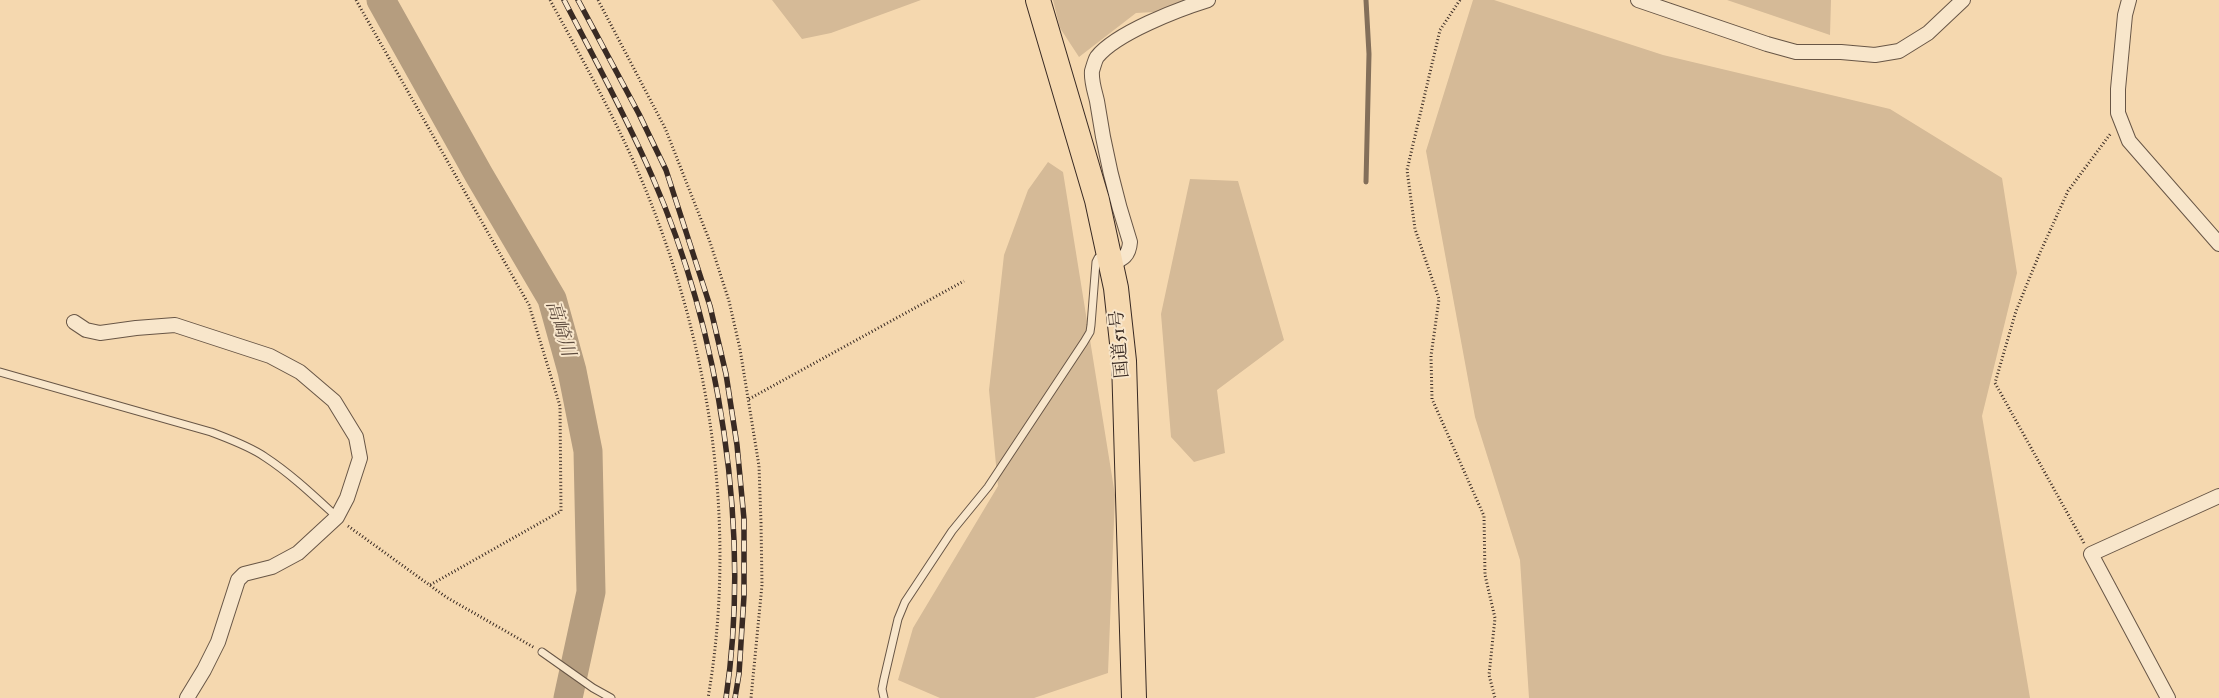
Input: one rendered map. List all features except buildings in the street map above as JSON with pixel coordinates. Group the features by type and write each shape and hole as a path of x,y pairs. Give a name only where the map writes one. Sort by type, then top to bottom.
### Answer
{"highway":[{"name":"国道51号","path":"1038,0 1097,200 1116,288 1124,361 1134,698"}],"street":[{"path":"1110,259 1125,258 1130,242 1111,178 1100,125 1092,72 1096,58 1111,45 1144,26 1180,8 1208,0"},
{"path":"1638,0 1796,52 1841,52 1875,55 1899,51 1928,33 1963,0"},
{"path":"2129,0 2125,15 2118,89 2118,113 2120,120 2129,141 2219,244"},
{"path":"74,322 86,330 100,333 136,328 175,326 270,356 300,372 334,401 356,437 360,458 347,498 337,517 298,553 272,567 244,574 238,580 218,642 187,698"},
{"path":"2168,698 2091,554 2219,496"}],"lane":[{"path":"884,698 882,689 884,679 898,619 905,602 947,539 988,487 1090,332 1096,262 1098,258 1110,259"},
{"path":"0,372 211,432 238,443 264,456 290,475 337,517"},
{"path":"542,652 593,688 611,698"}],"path":[{"path":"356,0 529,305 560,406 561,511 430,585"},
{"path":"550,0 642,180 673,267 698,356 707,405 718,511 716,640 708,698"},
{"path":"598,0 665,128 710,242 729,301 740,349 759,466 762,585 751,698"},
{"path":"1460,0 1440,30 1407,170 1415,229 1439,299 1431,356 1432,399 1484,516 1485,576 1495,618 1489,675 1495,698"},
{"path":"2091,554 1995,383 2016,310 2068,191 2120,120"},
{"path":"749,399 964,281"},
{"path":"337,517 430,585 542,652"}],"shaded area":[{"path":"772,0 921,0 831,33 802,39"},
{"path":"1053,0 1209,0 1189,10 1136,13 1079,57 1060,28"},
{"path":"1473,0 1494,0 1663,55 1890,109 2002,178 2017,273 1982,416 2030,698 1529,698 1520,560 1475,417 1426,151"},
{"path":"1727,0 1831,0 1830,35"},
{"path":"1048,162 1063,172 1115,495 1108,673 1034,698 940,698 898,680 913,628 998,486 989,390 1004,255 1028,190"},
{"path":"1190,179 1238,181 1284,340 1217,390 1225,453 1194,462 1171,437 1161,314"}],"waterway":[{"name":"高崎川","path":"381,0 479,175 552,299 572,371 588,451 591,592 568,698"},
{"path":"1366,0 1369,54 1366,182"}],"railway":[{"path":"564,0 621,109 652,176 676,236 696,299 712,365 724,432 732,500 735,567 733,634 726,698"},
{"path":"578,0 639,114 666,170 710,306 726,374 737,445 744,519 744,596 739,674 735,698"}]}
